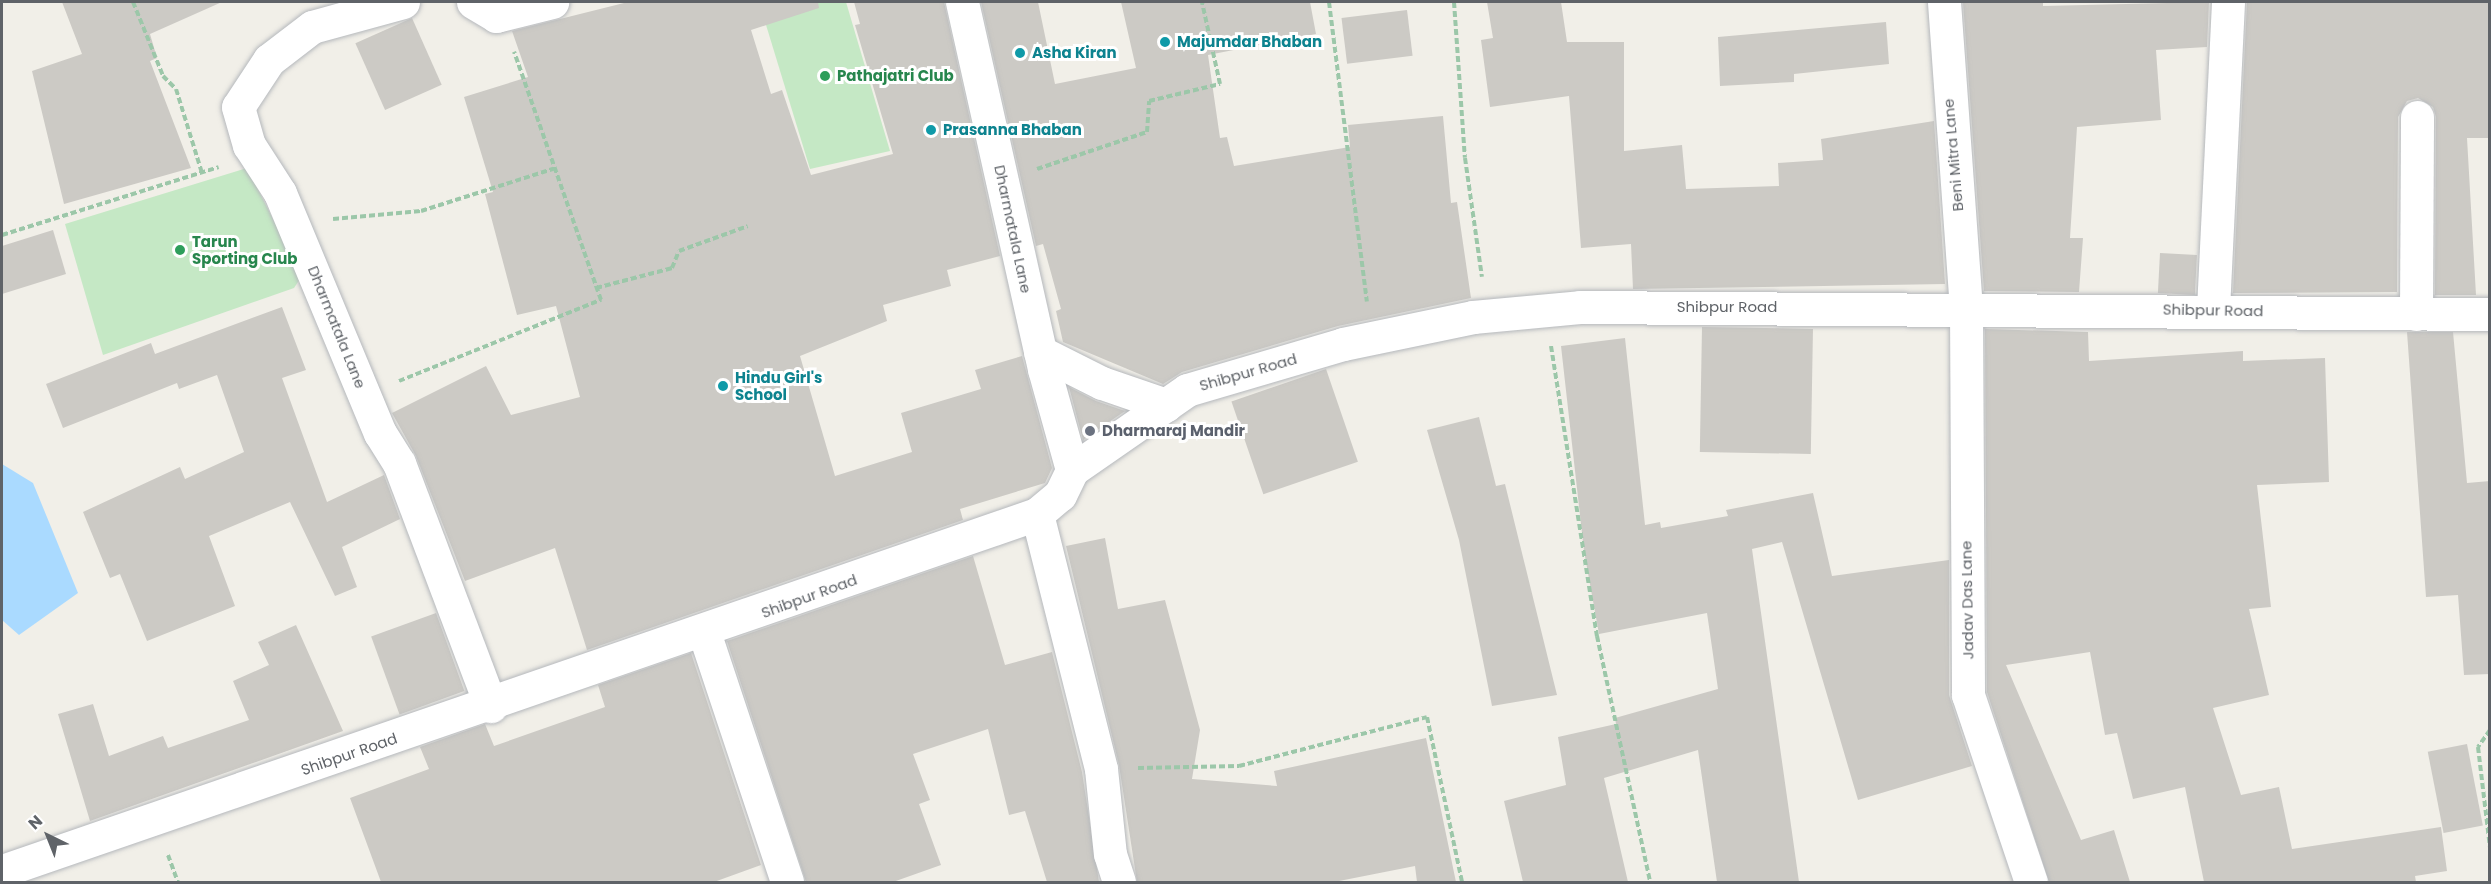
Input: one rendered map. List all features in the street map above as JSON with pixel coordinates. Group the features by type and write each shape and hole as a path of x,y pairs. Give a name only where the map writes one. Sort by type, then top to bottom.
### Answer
{"street":[{"name":"Dharmatala Lane","path":"403,2 312,27 269,60 238,107 249,146 293,222 364,395 420,513 490,706"},
{"path":"487,8 552,2"},
{"name":"Beni Mitra Lane","path":"1944,2 1966,308"},
{"path":"2213,309 2228,2"},
{"name":"Dharmatala Lane","path":"970,3 1003,181 1040,352 1072,470"},
{"path":"2416,314 2417,117"},
{"name":"Jadav Das Lane","path":"1966,308 1968,695 2031,882"},
{"name":"Shibpur Road","path":"2,870 490,706 1037,514 1060,495 1072,470 1187,390 1372,338 1488,316 1545,310 2213,309 2490,314"},
{"path":"1040,352 1102,383 1166,405"},
{"path":"1037,514 1101,769 1110,854 1119,882"},
{"path":"704,632 787,882"}],"path":[{"path":"133,2 163,76 176,89 202,172"},
{"path":"1003,181 1147,132 1149,101 1220,84 1202,2"},
{"path":"1329,2 1372,338"},
{"path":"1454,2 1466,158 1488,316"},
{"path":"364,395 601,300 553,169 487,8"},
{"path":"2,235 241,161 249,146"},
{"path":"293,222 421,211 553,169"},
{"path":"596,288 672,268 679,251 748,226"},
{"path":"1545,310 1597,636 1650,882"},
{"path":"1101,769 1239,766 1427,717 1462,882"},
{"path":"2490,730 2478,747 2490,848"}],"green space":[{"name":"Pathajatri Club","path":"759,2 846,2 890,151 810,169"},
{"name":"Tarun Sporting Club","path":"247,168 302,276 294,288 103,355 65,224"}],"water":[{"path":"2,464 33,483 78,593 19,635 2,620"}],"building":[{"path":"62,2 222,2 150,34 157,58 150,61 191,168 64,204 32,71 82,54"},
{"path":"628,2 818,2 819,8 751,30 771,94 782,90 811,175 893,154 855,25 860,24 854,2 944,2 1000,256 947,270 951,286 883,305 887,321 800,356 835,476 912,452 901,413 981,389 975,370 1022,356 1052,468 1045,483 960,509 963,520 587,650 555,548 465,581 416,456 392,413 486,366 511,415 580,397 556,306 517,315 485,194 493,192 464,97 528,77 512,31"},
{"path":"981,2 1038,2 1055,84 1136,68 1121,2 1310,2 1316,34 1208,55 1220,138 1227,137 1234,166 1350,147 1348,125 1443,116 1451,203 1457,202 1471,298 1338,326 1182,372 1163,384 1063,342 1056,311 1061,309 1043,244 1036,246"},
{"path":"1487,2 1561,2 1567,42 1624,42 1624,151 1682,145 1686,189 1779,186 1778,163 1823,160 1821,139 1934,121 1945,284 1633,289 1631,244 1581,248 1569,96 1490,107 1481,40 1493,38"},
{"path":"1963,2 2043,2 2043,6 2209,2 2207,47 2156,50 2161,120 2077,127 2070,238 2083,238 2079,292 1984,291"},
{"path":"2247,2 2488,2 2490,138 2467,138 2476,295 2435,295 2436,117 2433,107 2418,98 2407,101 2398,117 2397,292 2233,293"},
{"path":"1407,10 1413,56 1347,64 1341,18"},
{"path":"412,18 442,85 385,110 355,43"},
{"path":"1886,22 1889,64 1794,74 1794,82 1720,86 1718,37"},
{"path":"53,230 66,274 2,294 2,246"},
{"path":"2160,253 2197,255 2195,295 2158,293"},
{"path":"282,307 306,370 282,378 327,502 384,475 400,519 342,547 357,587 335,596 290,502 209,536 235,606 147,641 120,574 110,578 83,512 180,467 185,479 244,452 217,375 179,389 177,383 63,428 46,384 151,343 155,354"},
{"path":"1702,327 1813,329 1811,454 1700,452"},
{"path":"1985,329 2088,332 2089,361 2243,351 2243,361 2325,358 2329,482 2257,485 2271,607 2249,609 2269,695 2213,708 2241,795 2279,787 2292,849 2441,827 2447,871 2415,876 2416,882 2204,882 2185,787 2133,799 2117,733 2105,735 2090,652 2006,665 2081,840 2114,830 2130,882 2049,882 1987,692"},
{"path":"2407,332 2453,332 2467,483 2490,481 2490,674 2464,675 2458,595 2426,597"},
{"path":"1625,338 1645,525 1660,522 1661,528 1728,516 1726,510 1813,493 1832,576 1949,560 1949,695 1972,766 1858,800 1782,542 1752,549 1799,882 1717,882 1698,750 1604,778 1628,882 1523,882 1504,801 1566,785 1558,737 1616,724 1615,718 1718,689 1707,613 1599,634 1584,551 1561,346"},
{"path":"1326,369 1358,462 1263,494 1231,402"},
{"path":"1069,387 1096,401 1125,411 1083,440"},
{"path":"1479,417 1496,486 1505,484 1557,695 1492,706 1459,540 1427,430"},
{"path":"1105,538 1118,609 1165,600 1200,730 1192,779 1277,786 1274,771 1426,738 1456,882 1417,882 1415,866 1334,882 1137,882 1119,765 1066,546"},
{"path":"973,556 1005,665 1052,652 1082,772 1099,882 1047,882 1025,811 1009,815 988,729 913,754 930,800 919,804 941,865 893,882 806,882 727,641"},
{"path":"436,613 464,691 400,715 371,637"},
{"path":"296,625 343,731 90,821 58,714 93,704 109,756 163,736 168,748 249,720 233,681 269,665 258,642"},
{"path":"691,653 761,865 714,882 381,882 350,798 429,769 420,747 485,724 494,746 605,707 598,685"},
{"path":"2467,744 2483,825 2444,833 2428,752"}],"place":[{"name":"Majumdar Bhaban","path":"1165,42"},
{"name":"Asha Kiran","path":"1020,53"},
{"name":"Pathajatri Club","path":"825,76"},
{"name":"Prasanna Bhaban","path":"931,130"},
{"name":"Tarun Sporting Club","path":"180,250"},
{"name":"Hindu Girl's School","path":"723,386"},
{"name":"Dharmaraj Mandir","path":"1090,431"}]}
